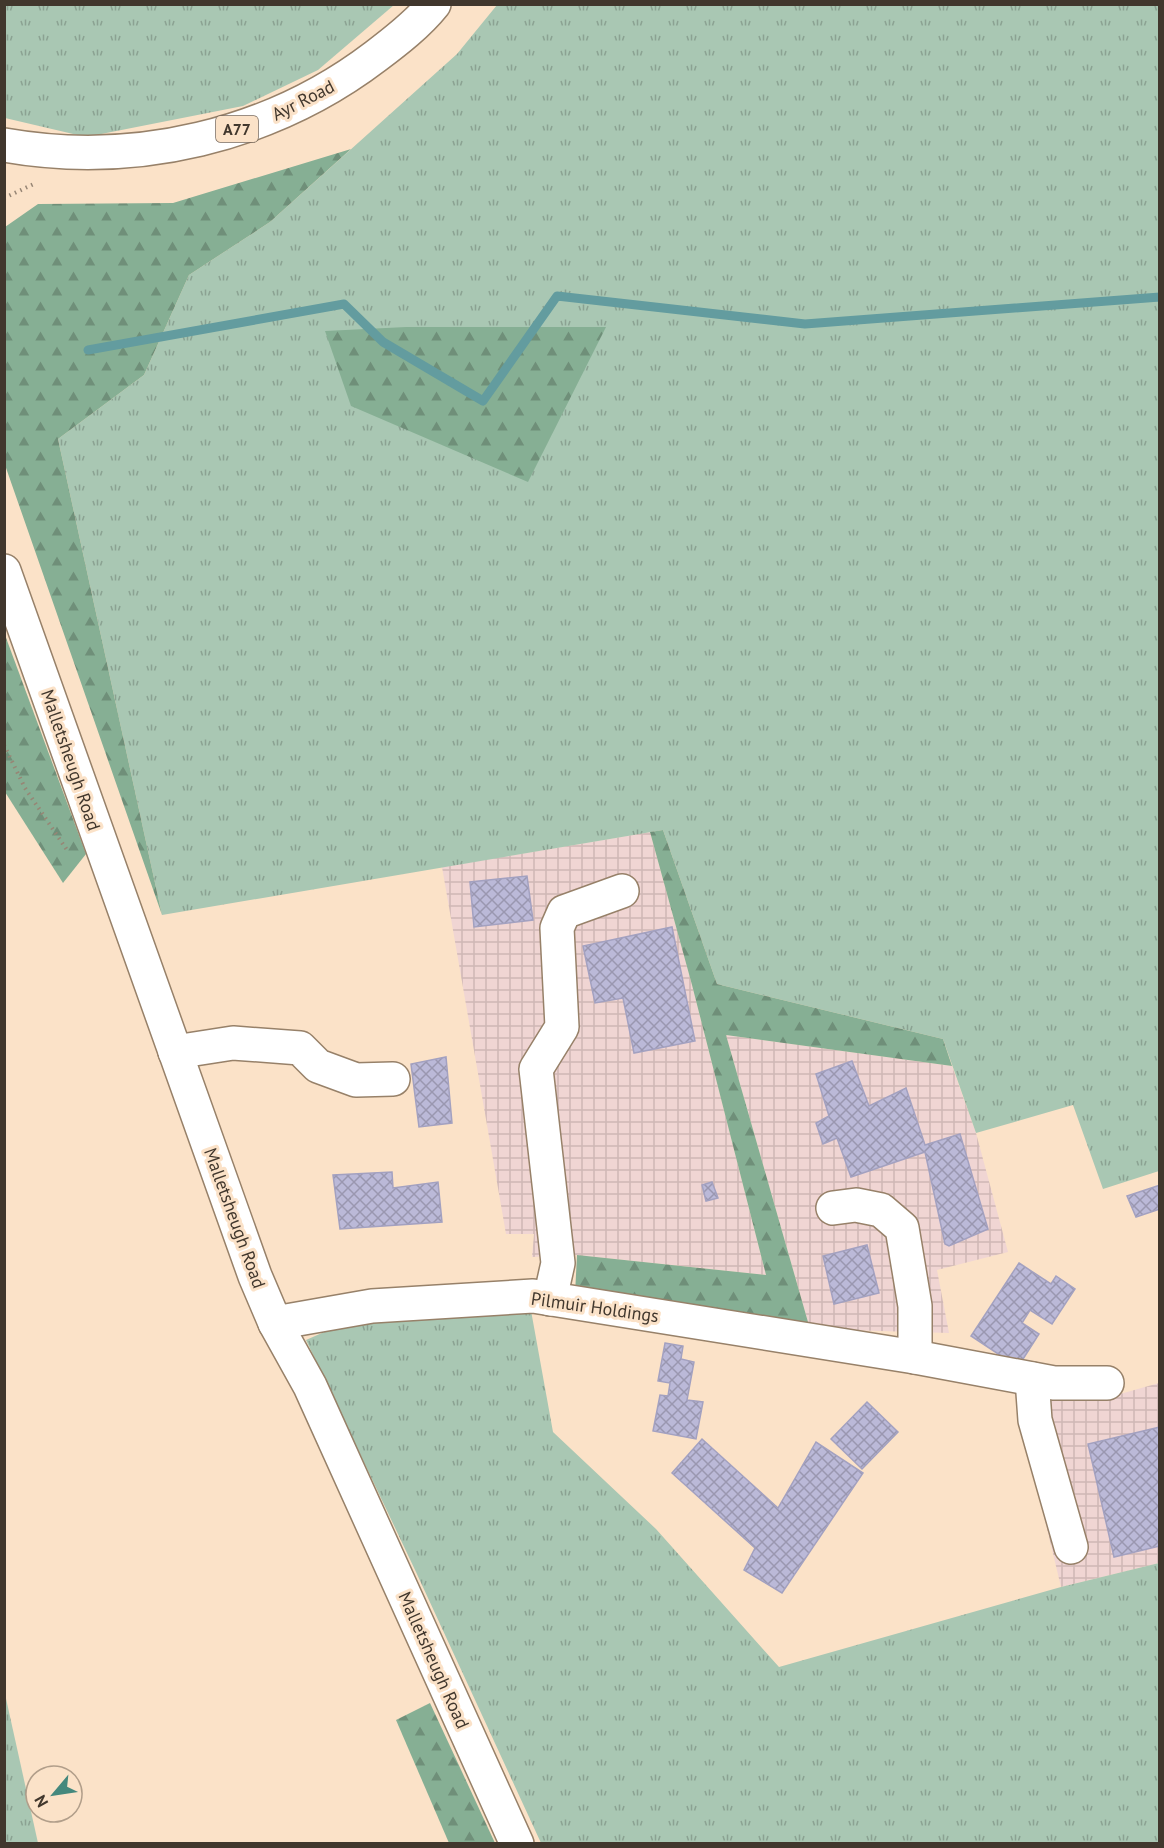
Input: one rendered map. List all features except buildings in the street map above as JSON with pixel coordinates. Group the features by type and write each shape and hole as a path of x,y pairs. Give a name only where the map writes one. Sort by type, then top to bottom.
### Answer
{"street":[{"name":"Ayr Road","path":"4,145 57,151 102,152 153,149 213,137 270,117 317,96 356,71 393,43 434,4"},
{"name":"Malletsheugh Road","path":"4,571 255,1276 275,1323 310,1386 517,1844"},
{"path":"550,1299 558,1263 536,1069 562,1028 557,927 564,912 622,891"},
{"path":"175,1053 233,1043 300,1048 318,1066 356,1080 393,1078"},
{"path":"833,1208 856,1205 882,1210 902,1228 915,1306 915,1357"},
{"name":"Pilmuir Holdings","path":"275,1323 372,1306 533,1296 915,1357 1054,1383 1107,1383"},
{"path":"1032,1379 1035,1420 1071,1547"}],"path":[{"path":"4,745 25,788 69,854"}],"shaded area":[{"path":"650,832 692,985 766,1275 577,1255 532,1257 534,1234 506,1234 442,867"},
{"path":"726,1035 952,1066 976,1133 1008,1252 937,1270 949,1333 810,1329"},
{"path":"1159,1383 1159,1563 1061,1587 1014,1391 1099,1400"}],"green space":[{"path":"5,5 394,5 318,70 243,106 86,137 5,118"},
{"path":"497,5 1159,5 1159,1171 1103,1189 1073,1105 976,1133 943,1039 717,984 663,830 162,915 58,439 144,375 189,275 270,222 457,54"},
{"path":"351,149 270,222 189,275 144,375 58,439 162,915 5,465 5,227 38,204 173,203"},
{"path":"406,327 606,327 528,482 351,406 325,331"},
{"path":"5,635 86,854 63,883 5,792"},
{"path":"663,830 717,984 943,1039 952,1066 726,1035 810,1329 575,1294 577,1255 766,1275 692,985 650,832"},
{"path":"530,1305 553,1432 656,1529 779,1667 1061,1587 1159,1563 1159,1843 541,1843 306,1340 356,1318"},
{"path":"4,1694 24,1780 24,1824 34,1824 38,1843 5,1843"},
{"path":"430,1703 495,1843 449,1843 396,1720"}],"waterway":[{"path":"88,350 344,304 383,342 483,401 557,296 805,324 1160,297"}]}
